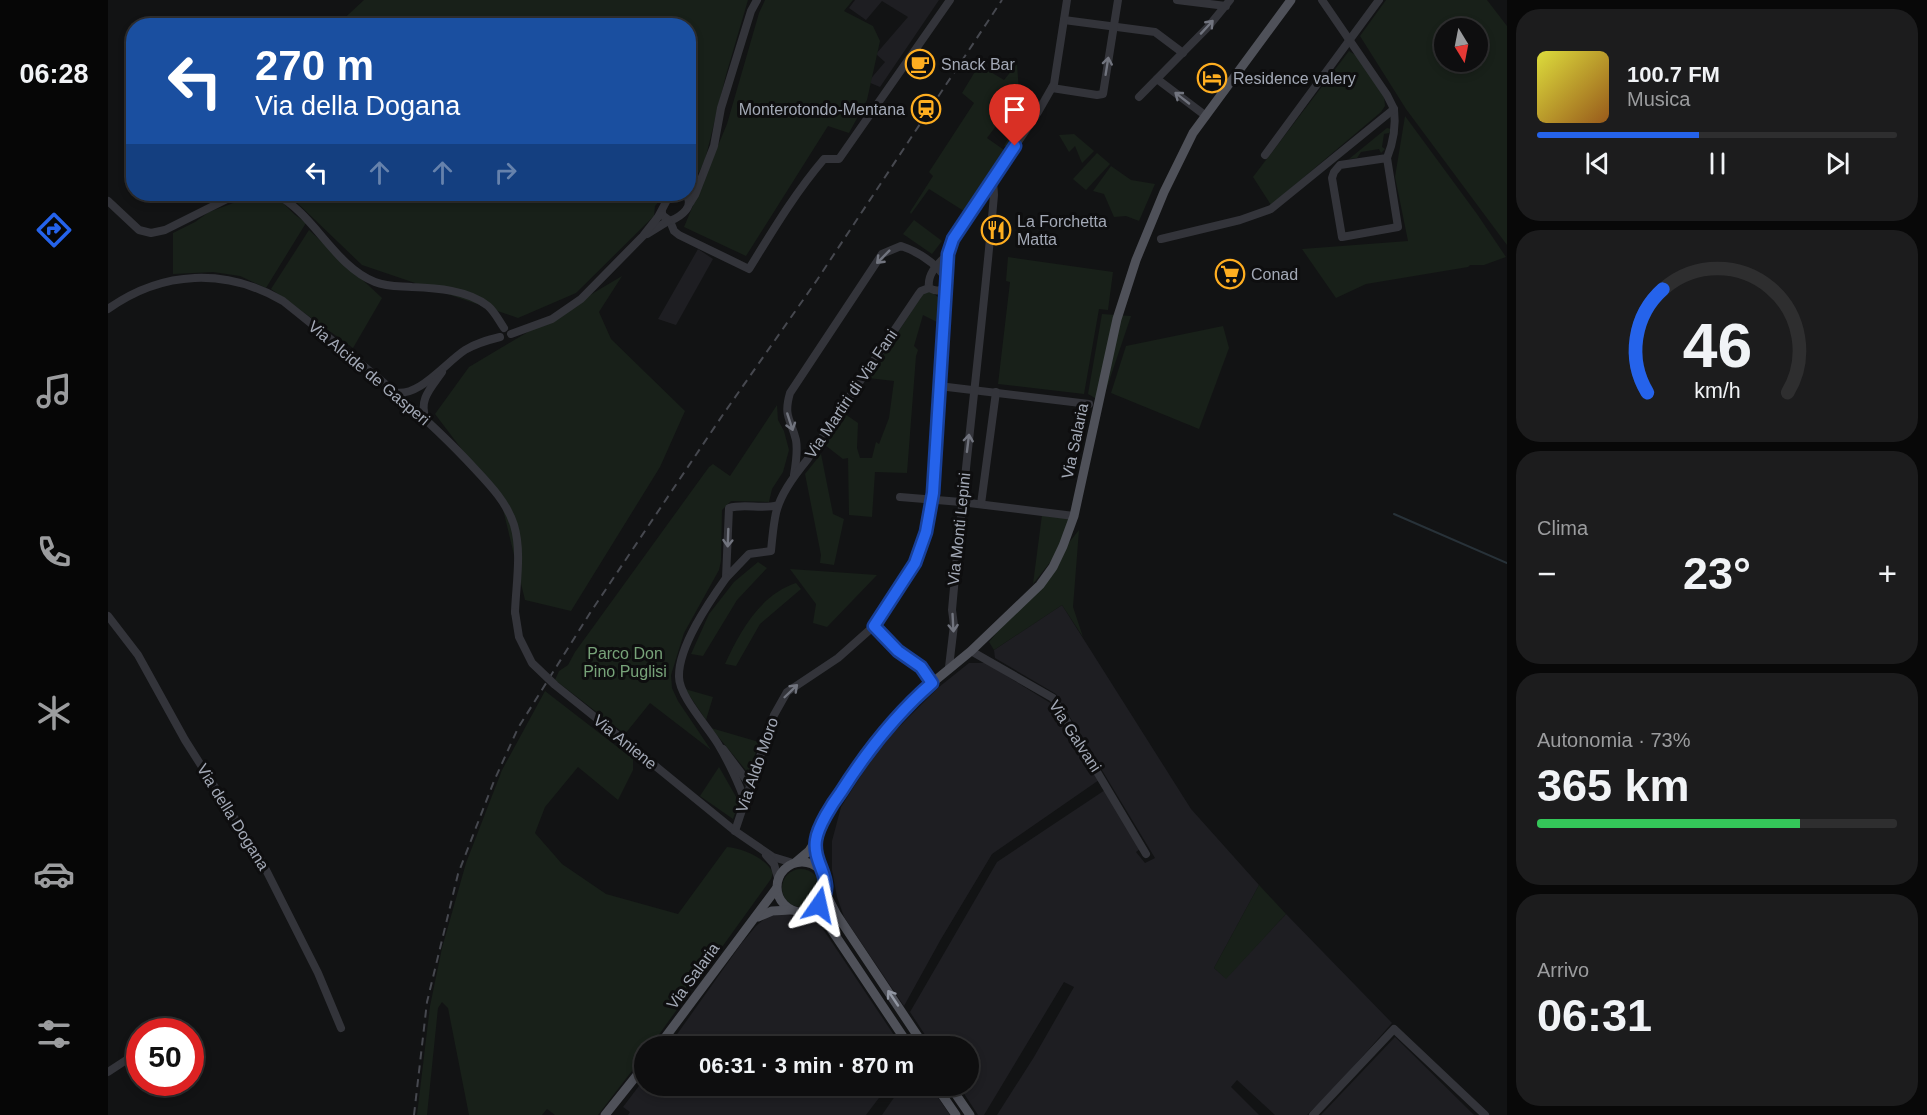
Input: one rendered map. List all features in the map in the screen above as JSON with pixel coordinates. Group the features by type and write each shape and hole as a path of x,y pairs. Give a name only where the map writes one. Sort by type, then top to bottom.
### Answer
{"main road":[{"name":"Via Salaria","path":"666,1036 776,889 782,872 803,857 816,840 828,810 869,750 902,711 971,651 1040,585 1053,567 1074,516 1117,319 1136,260 1177,164 1193,134 1291,0"},
{"name":"Via Salaria","path":"816,840 820,870 827,885 826,894 837,915 918,1036"},
{"path":"794,863 813,864 820,870"},
{"path":"776,889 782,902 793,911"},
{"path":"752,922 772,911 800,912 814,909 824,900 826,894"},
{"path":"814,909 827,923 903,1036"},
{"path":"605,1115 634,1079"},
{"path":"943,1096 956,1115"},
{"path":"957,1096 969,1115"}],"street":[{"path":"696,192 714,146 722,108 751,11 757,0"},
{"path":"662,212 662,215 672,220 686,238 749,269 787,206 806,180 824,159 838,159 950,0"},
{"name":"Via Aldo Moro","path":"735,831 774,715 787,692 838,658 874,626 915,563 926,532 932,500 948,254 953,239 1054,84 1067,0"},
{"path":"1052,88 1103,94 1118,0"},
{"path":"1177,0 1228,3"},
{"path":"1322,0 1387,95 1394,109 1395,120 1387,158 1398,227 1342,237 1332,178 1334,172 1340,165 1387,158"},
{"path":"1265,155 1379,0"},
{"path":"1139,97 1228,3"},
{"path":"1064,20 1155,32 1183,53"},
{"path":"1157,79 1206,116"},
{"path":"1161,239 1240,220 1271,209 1394,109"},
{"path":"696,181 702,174"},
{"name":"Via Monti Lepini","path":"950,667 961,502 986,282 994,195 993,178"},
{"path":"108,201 140,230 151,233 165,230 223,201"},
{"path":"284,201 299,212 348,263 371,280 386,285 437,289 467,295 490,308 507,331"},
{"path":"392,391 410,392 469,348 500,337 500,332 545,322 574,304 643,236 662,212 667,201"},
{"path":"643,236 672,220 690,203"},
{"path":"794,476 797,459 796,441 787,414 790,393 882,255 901,246 914,251 936,266 946,282 941,291 932,290"},
{"path":"946,304 932,290 928,280 936,266 948,254"},
{"name":"Via Alcide de Gasperi","path":"108,309 143,289 177,280 215,278 248,284 283,302 427,421 493,489 510,516 517,542 515,612"},
{"name":"Via Martiri di Via Fani","path":"720,746 684,694 679,678 680,664 695,626 705,606 726,578 749,554 771,551 778,505 794,476 918,295 921,291 932,290"},
{"path":"427,421 422,402 444,368"},
{"path":"939,386 1089,404"},
{"path":"410,392 409,406 422,402"},
{"path":"981,504 996,392"},
{"path":"900,496 1074,516"},
{"path":"726,578 729,508 778,505"},
{"name":"Via Aniene","path":"515,612 522,644 536,668 735,831 763,852 778,860 794,863"},
{"name":"Via della Dogana","path":"108,616 138,655 185,740 261,860 318,972 341,1028"},
{"path":"874,626 898,651 921,667 932,683"},
{"name":"Via Galvani","path":"971,651 1053,698 1146,854"},
{"path":"720,746 727,752 751,786"},
{"path":"720,746 745,802"},
{"name":"Via Aniene","path":"763,852 774,864 778,878"},
{"path":"1313,1115 1394,1029 1485,1115"},
{"path":"108,1072 126,1060"}],"shaded area":[{"path":"855,0 939,0 880,87 868,82 885,62 876,54 908,17 882,1 866,20 849,8"},
{"path":"698,249 713,259 676,325 658,319"},
{"path":"1062,605 1191,809 1259,885 1214,968 1226,978 1286,914 1392,1023 1307,1115 1275,1115 1237,1080 1231,1087 1259,1115 997,1115 1034,1057 1074,987 1064,982 984,1115 978,1115 966,1096 979,1096 979,1036 926,1036 910,1012 997,862 1105,790 1140,849 1136,852 1145,863 1155,858 1056,694 995,658 994,650"},
{"path":"969,663 986,663 1052,704 1099,780 992,854 904,1006 844,917 837,897 832,870 832,841 841,807 879,747 939,687"},
{"path":"785,914 819,923 895,1036 676,1036 741,944 769,915"},
{"path":"1395,1037 1474,1115 1321,1115"},
{"path":"634,1092 634,1096 880,1096 866,1115 628,1115 630,1112 623,1107"},
{"path":"895,1096 937,1096 950,1115 882,1115"}],"green space":[{"path":"364,0 748,0 705,160 696,175 696,18 345,18"},
{"path":"765,0 853,0 844,11 873,26 880,41 867,100 849,133 828,126 746,256 684,227 727,124 759,13"},
{"path":"1386,0 1487,0 1507,26 1507,245 1406,109 1360,36"},
{"path":"1349,51 1357,56 1384,96 1385,106 1381,112 1271,205 1253,177"},
{"path":"1017,64 1021,119 1024,128 1011,149 1004,146 1012,132 999,122 987,138 1007,152 967,213 929,189 911,214 910,212 933,176 929,172 974,103 962,93 979,65 1004,80"},
{"path":"1405,116 1506,257 1484,265 1470,265 1366,284 1336,298 1302,249 1408,241 1395,177"},
{"path":"1387,128 1391,129 1389,133 1384,134 1382,147 1385,149 1381,153 1379,149 1361,152 1357,158 1349,159"},
{"path":"1074,134 1094,151 1082,163 1075,146 1069,152 1059,135"},
{"path":"1097,153 1110,164 1086,190 1073,179"},
{"path":"1111,166 1131,180 1155,184 1139,221 1126,216 1114,217 1104,194 1093,191"},
{"path":"239,201 281,201 306,223 266,288 240,276 213,272 173,274 173,233 209,212"},
{"path":"295,201 659,201 655,206 654,216 576,293 518,318 362,265"},
{"path":"914,220 942,241 932,254 903,234"},
{"path":"309,230 382,298 353,348 271,289"},
{"path":"1008,257 1113,272 1108,310 1099,309 1084,394 998,384 1010,282 1006,281"},
{"path":"622,276 599,312 611,339 685,411 660,467 571,611 525,600 501,501 435,414 469,367"},
{"path":"929,290 943,301 939,323 923,315 914,346 918,350 907,473 875,472 872,517 849,515 848,458 843,459 825,445 845,414 858,423 857,448 860,458 872,458 876,442 879,444 889,418 894,381 868,378 923,294"},
{"path":"1102,314 1131,316 1102,402 1088,394"},
{"path":"1223,326 1229,348 1199,429 1111,393 1126,346"},
{"name":"Parco Don Pino Puglisi","path":"777,405 778,420 784,431 789,450 783,472 772,489 769,502 731,501 722,510 719,570 684,633 671,675 672,688 678,701 711,750 650,703 625,734 555,680 559,671 568,665 575,652 709,467 713,464 730,476"},
{"path":"821,454 833,514 844,519 834,565 820,563 821,555 805,474"},
{"path":"1042,515 1071,518 1055,556 1033,584"},
{"path":"1079,530 1073,607 1083,637 1062,605 994,650 989,642"},
{"path":"758,562 767,568 737,600 703,656 691,654 709,614 734,582"},
{"path":"790,569 877,575 827,627 813,623 816,604"},
{"path":"796,583 801,589 760,624 736,666 725,664 737,639 762,605 772,596"},
{"path":"685,689 713,697 706,720"},
{"path":"545,691 633,759 633,770 618,800 578,767 545,807 535,833 562,864 606,894 678,914 727,847 740,849 753,855 765,863 773,873 771,879 658,1036 634,1036 634,1068 598,1115 555,1115 547,1109 542,1115 469,1115 448,1008 442,1002 438,1008 427,1115 417,1115 430,1006 442,948 466,863 502,770"},
{"path":"711,728 759,742 749,774"},
{"path":"719,767 739,802 733,819 700,796"},
{"path":"801,869 815,874 820,888 815,902 801,907 787,902 782,888 787,874"},
{"path":"1259,885 1286,914 1226,979 1214,968"}],"waterway":[{"path":"1394,514 1507,563"}],"railway":[{"path":"414,1115 427,1002 458,874 494,781 518,728 590,613 722,416 817,280 1002,0"}],"place":[{"name":"Snack Bar","path":"920,64"},
{"name":"Residence valery","path":"1212,78"},
{"name":"Monterotondo-Mentana","path":"926,109"},
{"name":"La Forchetta Matta","path":"996,230"},
{"name":"Conad","path":"1230,274"}],"route":[{"path":"819,905 824,900 827,885 820,870 816,840 828,810 885,730 932,683 921,667 898,651 874,626 915,563 926,532 933,493 948,254 953,239 1015,146"}]}
